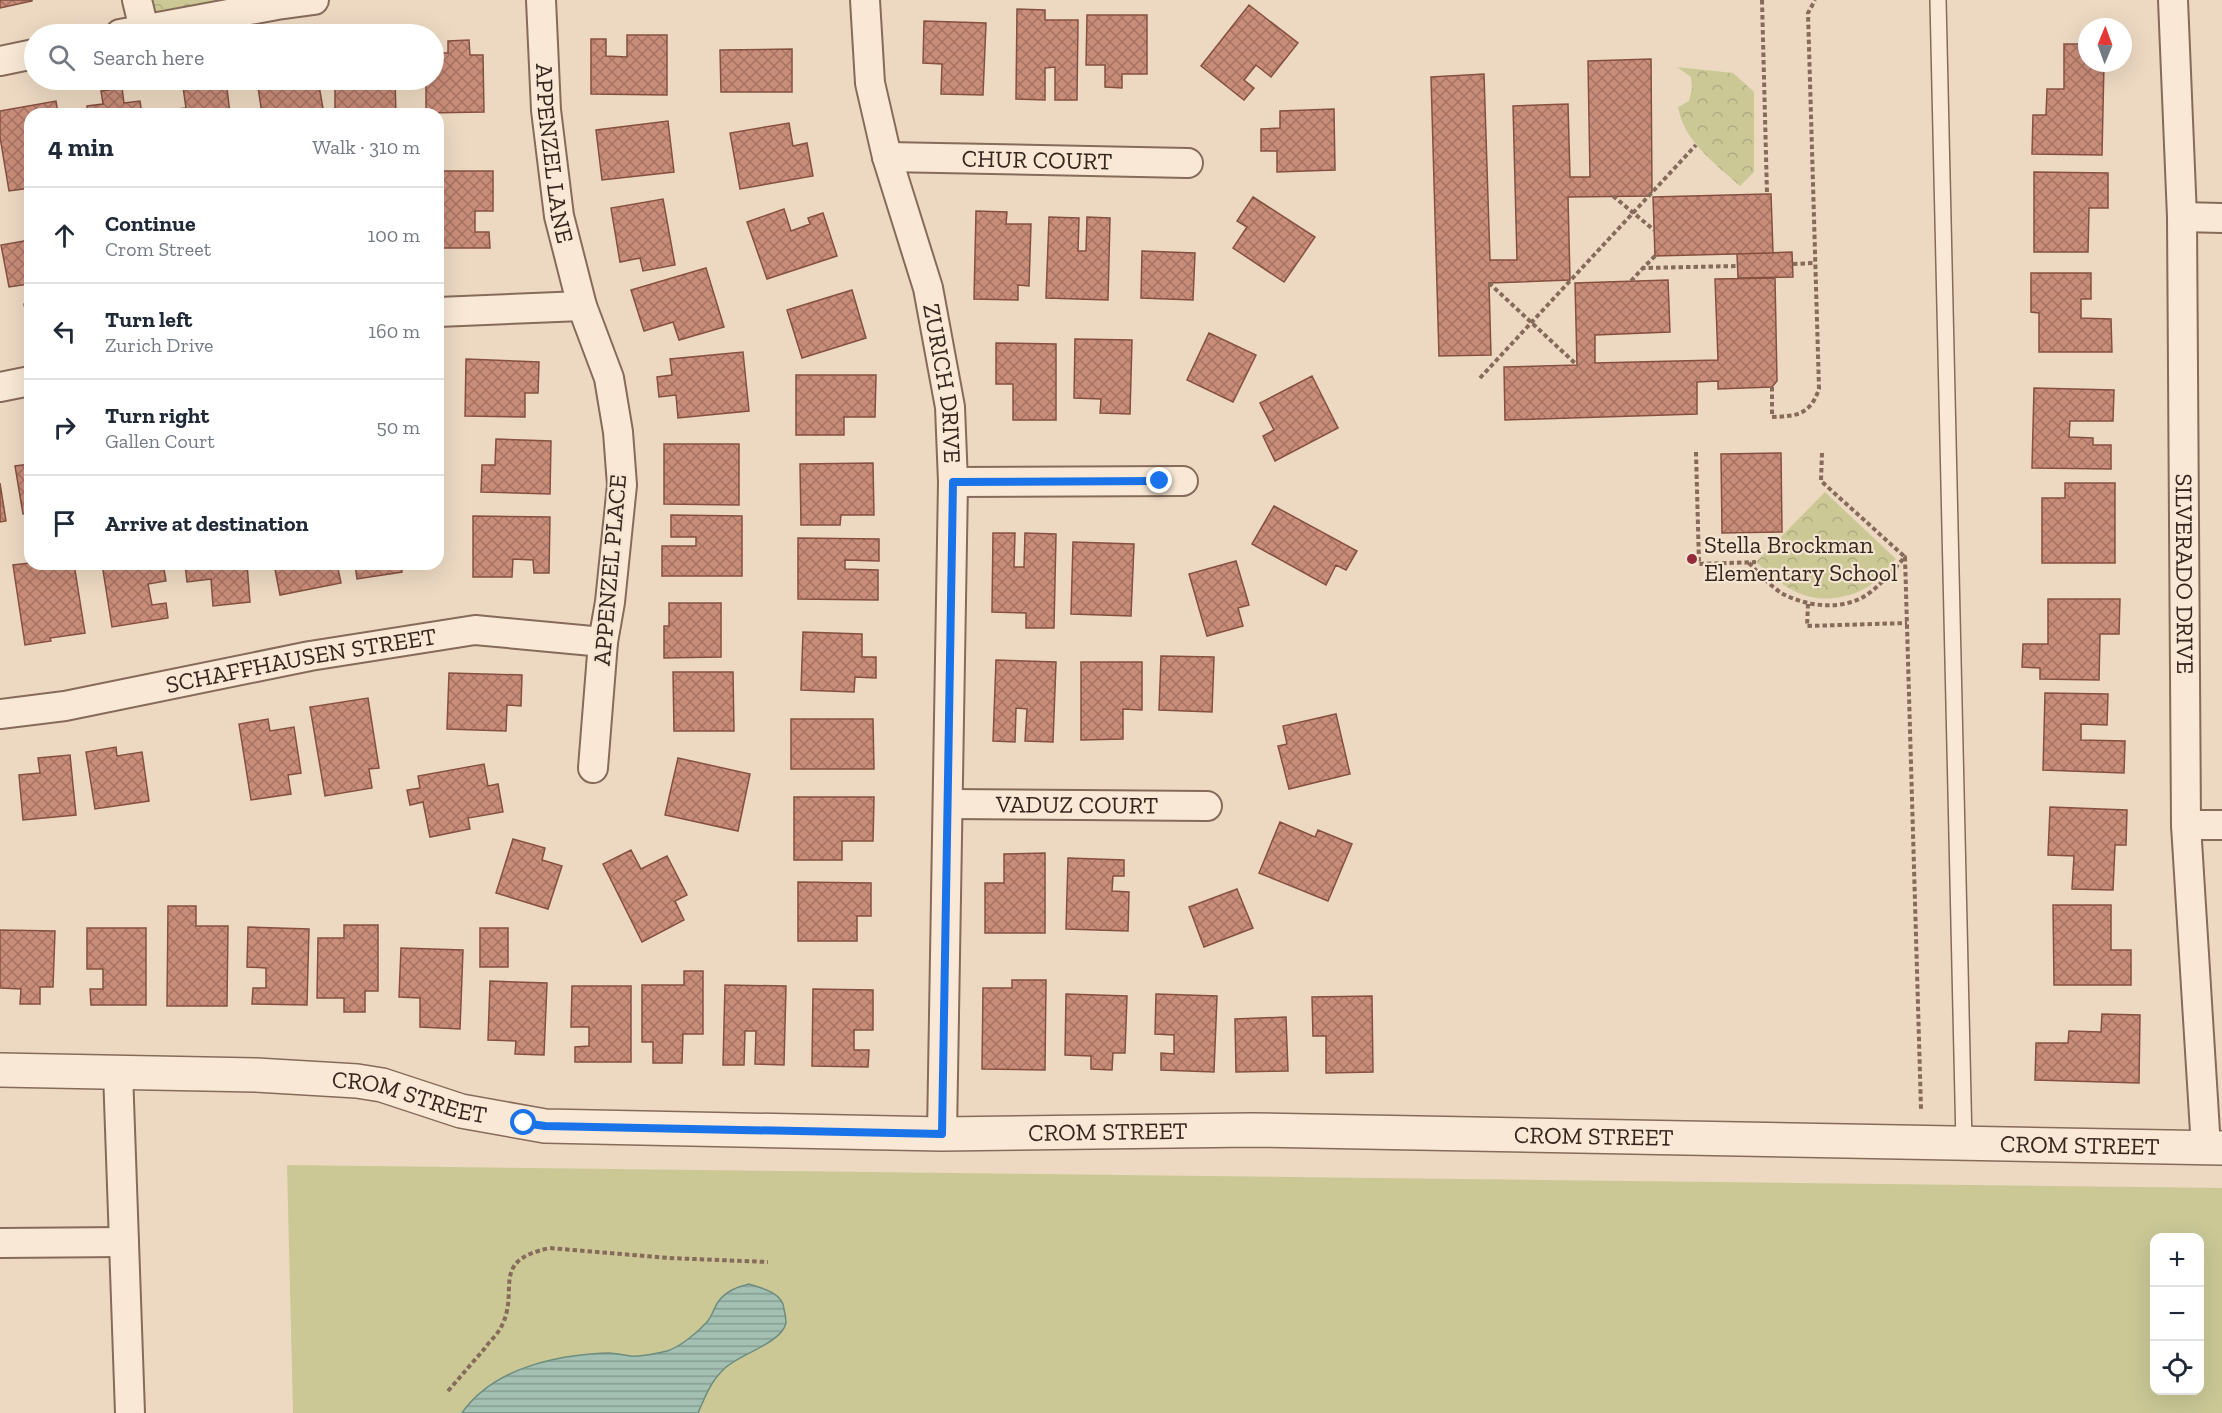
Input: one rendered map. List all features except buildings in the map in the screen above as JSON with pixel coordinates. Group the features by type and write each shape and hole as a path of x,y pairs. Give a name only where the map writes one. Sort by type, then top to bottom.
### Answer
{"street":[{"path":"133,24 137,0"},
{"path":"175,24 314,0"},
{"name":"APPENZEL LANE","path":"542,0 546,110 559,216 582,306"},
{"name":"ZURICH DRIVE","path":"865,0 870,83 886,158 928,288 950,407 953,482 942,1134"},
{"name":"SILVERADO DRIVE","path":"2174,0 2182,218 2186,825 2214,1148"},
{"path":"0,62 24,56"},
{"name":"CHUR COURT","path":"886,158 1188,163"},
{"path":"2182,218 2222,218"},
{"path":"444,312 582,306"},
{"name":"APPENZEL PLACE","path":"582,306 609,378 618,432 622,485 610,602 603,642 593,768"},
{"path":"0,387 24,382"},
{"path":"953,482 1183,481"},
{"name":"SCHAFFHAUSEN STREET","path":"0,714 65,706 310,656 475,630 603,642"},
{"name":"VADUZ COURT","path":"948,804 1207,806"},
{"path":"2186,825 2222,825"},
{"name":"CROM STREET","path":"0,1070 256,1075 357,1081 381,1085 461,1111 545,1126 942,1134 1252,1130 2214,1148"},
{"path":"118,1072 130,1413"},
{"path":"0,1243 124,1242"}],"lane":[{"path":"1938,0 1964,1143"}],"path":[{"path":"1762,0 1767,194"},
{"path":"1772,387 1772,417 1797,416 1815,402 1819,389 1808,13 1815,0"},
{"path":"1480,378 1696,145"},
{"path":"1613,196 1654,230"},
{"path":"1631,281 1654,256"},
{"path":"1793,264 1815,263"},
{"path":"1643,268 1737,266"},
{"path":"1489,283 1577,365"},
{"path":"1696,452 1699,564 1756,562"},
{"path":"1822,453 1821,481 1905,557 1921,1109"},
{"path":"1749,562 1782,593 1808,604 1829,606 1852,602 1868,594 1905,557"},
{"path":"1808,604 1807,626 1907,623"},
{"path":"448,1391 500,1329 508,1304 509,1275 514,1265 523,1256 535,1251 550,1248 669,1258 768,1262"}],"green space":[{"path":"137,0 316,0 174,24 143,24"},
{"path":"1677,67 1733,73 1754,92 1754,172 1740,186 1702,151 1687,131 1678,107 1689,101 1692,88 1691,77"},
{"path":"1825,492 1896,559 1864,589 1845,596 1822,599 1792,590 1756,562"},
{"path":"287,1165 2222,1188 2222,1413 293,1413"}],"shaded area":[{"path":"749,1284 771,1292 780,1299 783,1303 786,1323 776,1337 731,1364 719,1374 698,1413 462,1413 491,1385 527,1367 588,1354 611,1353 640,1356 672,1349 689,1339 709,1320 718,1302 728,1292"}],"place":[{"name":"Stella Brockman Elementary School","path":"1692,559"}],"route":[{"path":"524,1123 545,1126 942,1134 953,482 1160,481"}]}
